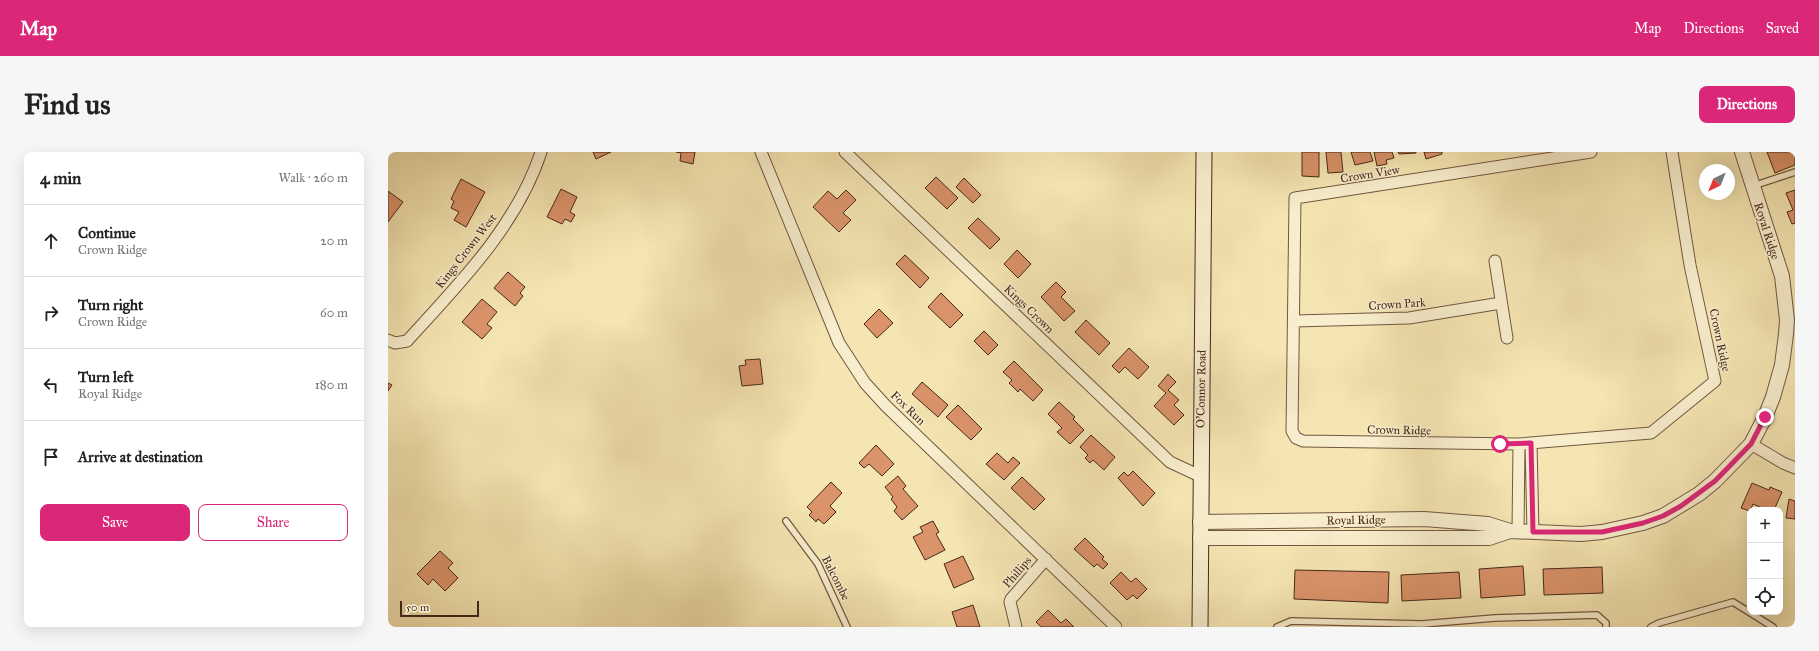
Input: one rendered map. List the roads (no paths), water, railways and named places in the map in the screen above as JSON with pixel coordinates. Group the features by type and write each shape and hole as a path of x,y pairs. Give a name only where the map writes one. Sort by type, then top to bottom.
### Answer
{"main road":[{"name":"O'Connor Road","path":"1200,627 1200,476 1204,152"}],"street":[{"name":"Kings Crown West","path":"388,340 395,343 407,341 490,245 522,198 536,168 541,152"},
{"name":"Fox Run","path":"761,152 829,321 851,364 865,383 886,406 1116,627"},
{"name":"Kings Crown","path":"845,152 1170,462 1200,476"},
{"name":"Crown View","path":"1294,321 1295,198 1591,152"},
{"name":"Crown Ridge","path":"1294,321 1292,431 1296,438 1303,442 1519,444 1651,433 1715,381 1690,265 1672,152"},
{"name":"Royal Ridge","path":"1200,538 1489,538 1514,532 1602,532 1636,525 1663,516 1699,494 1726,470 1751,444 1774,397 1790,334 1782,276 1742,152"},
{"path":"1495,261 1507,338"},
{"name":"Crown Park","path":"1294,321 1409,318 1501,303"},
{"path":"1531,443 1533,532"},
{"path":"1514,532 1519,444"},
{"path":"1751,444 1783,463 1795,468"},
{"name":"Royal Ridge","path":"1200,522 1424,519 1488,524 1514,532"},
{"name":"Phillips","path":"1016,627 1010,602 1011,598 1046,559"}],"lane":[{"path":"1753,186 1795,172"},
{"name":"Balcombe","path":"786,521 818,564 847,627"},
{"path":"1651,627 1659,623 1733,602 1773,627"},
{"path":"1277,627 1291,621 1422,625 1495,618 1597,615 1606,623 1606,627"}]}
